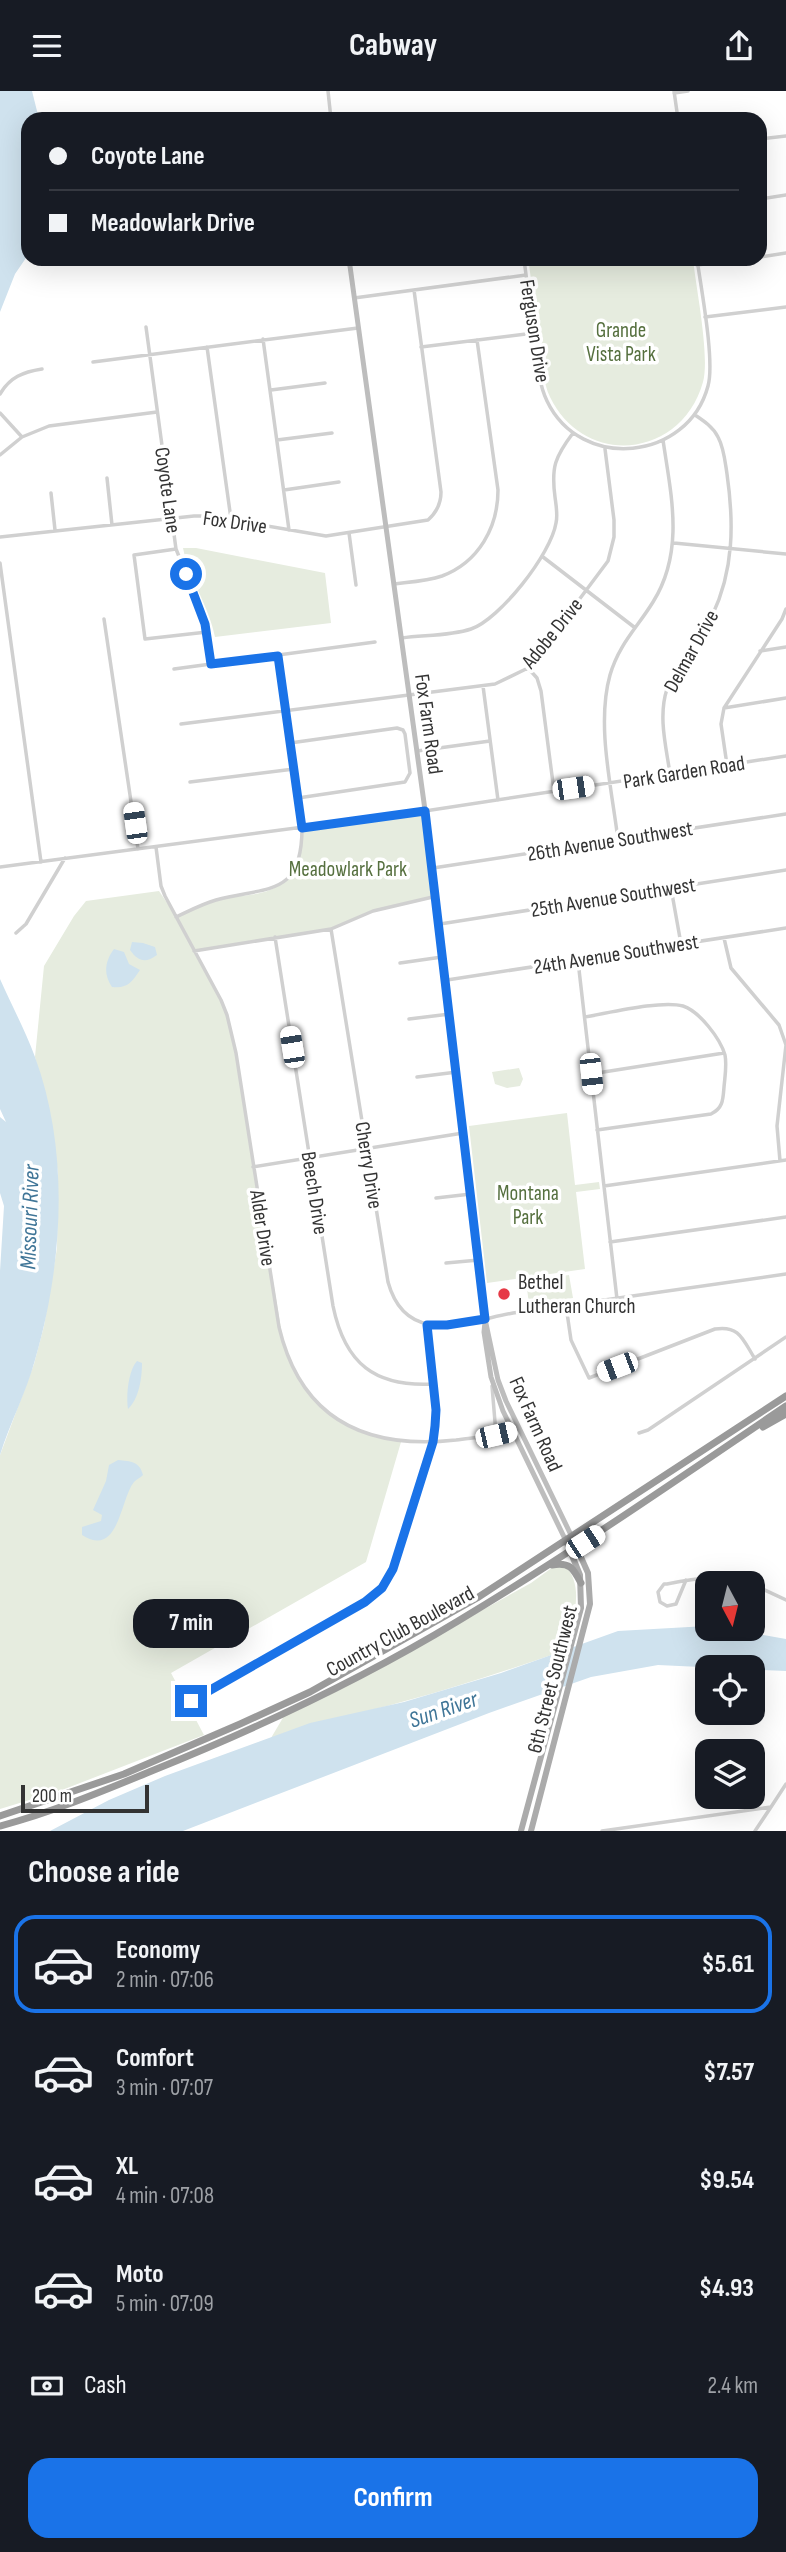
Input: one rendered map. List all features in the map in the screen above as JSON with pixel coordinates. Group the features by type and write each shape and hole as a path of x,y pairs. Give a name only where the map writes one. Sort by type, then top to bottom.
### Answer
{"highway":[{"name":"Country Club Boulevard","path":"0,1816 124,1774 310,1692 452,1613 786,1396"},
{"name":"Country Club Boulevard","path":"0,1826 86,1798 222,1743 422,1641 548,1566 786,1406"},
{"path":"743,1435 786,1414"},
{"path":"548,1566 569,1565 574,1568 581,1583"}],"main road":[{"name":"6th Street Southwest","path":"531,1831 590,1604 590,1581 569,1539"},
{"name":"6th Street Southwest","path":"521,1831 581,1608 581,1583 574,1549"}],"street":[{"path":"328,91 330,112"},
{"path":"677,112 674,92 688,91"},
{"path":"767,138 786,136"},
{"path":"767,198 786,195"},
{"path":"767,256 786,253"},
{"name":"Fox Farm Road","path":"350,266 437,896 485,1319 498,1380 569,1539"},
{"name":"Ferguson Drive","path":"525,266 542,388 557,416 573,432 605,449"},
{"path":"605,449 642,447 663,440 695,415 708,388 709,377 697,266"},
{"path":"354,298 526,275"},
{"name":"Fox Drive","path":"0,537 209,516 326,535 428,520 436,513 441,500 414,290"},
{"path":"704,317 786,307"},
{"name":"Coyote Lane","path":"146,327 176,549 207,632 211,664"},
{"path":"93,362 358,328"},
{"path":"421,347 534,333"},
{"path":"263,339 289,530"},
{"path":"394,584 429,579 460,566 486,541 493,524 498,507 498,490 477,340"},
{"path":"207,347 231,519"},
{"path":"0,394 6,384 17,375 42,369"},
{"path":"271,390 325,383"},
{"path":"0,455 22,437 49,426 157,412"},
{"path":"0,413 22,437"},
{"name":"Delmar Drive","path":"670,774 663,721 663,704 667,689 671,678 711,618 724,584 731,549 731,504 723,449 714,431 695,415"},
{"path":"402,638 457,631 484,623 496,613 543,557 554,536 557,520 553,467 559,452 573,432"},
{"path":"277,440 332,433"},
{"path":"618,840 605,720 607,690 614,662 634,627 654,601 667,573 674,543 674,520 663,440"},
{"name":"Adobe Drive","path":"181,724 483,686 507,680 528,668 608,561 614,537 605,449"},
{"path":"107,478 112,525"},
{"path":"284,490 340,482"},
{"path":"51,493 55,530"},
{"path":"349,533 356,586"},
{"path":"674,543 786,554"},
{"path":"176,549 134,555 145,639 207,632"},
{"path":"543,557 634,627"},
{"path":"0,563 41,862"},
{"path":"727,765 721,724 724,708 786,609"},
{"path":"104,619 138,849"},
{"path":"174,669 375,642"},
{"path":"760,651 786,647"},
{"path":"176,917 216,900 270,890 288,878 299,861 302,828 278,656"},
{"path":"528,668 537,678 541,691 554,791"},
{"path":"483,686 498,800"},
{"path":"724,708 786,698"},
{"path":"290,743 397,728 405,734 410,773 405,782 298,798"},
{"path":"417,751 490,741"},
{"name":"Park Garden Road","path":"0,867 425,811 786,756"},
{"path":"190,782 294,769"},
{"name":"26th Avenue Southwest","path":"433,868 786,814"},
{"name":"Alder Drive","path":"156,847 161,886 227,1015 236,1053 279,1327 291,1366 300,1383 330,1415 365,1433 387,1440 433,1442 496,1435 519,1428"},
{"path":"16,933 26,924 65,858"},
{"name":"25th Avenue Southwest","path":"440,924 786,870"},
{"path":"671,887 681,944"},
{"path":"194,951 331,929 373,911 437,896"},
{"name":"24th Avenue Southwest","path":"446,980 786,928"},
{"name":"Cherry Drive","path":"331,929 391,1296 408,1318 427,1325"},
{"name":"Beech Drive","path":"275,937 333,1306 343,1341 355,1359 372,1374 408,1385 433,1384"},
{"path":"724,938 732,968 779,1025 786,1045 777,1126 780,1161"},
{"path":"400,963 444,957"},
{"path":"578,961 617,1299"},
{"path":"585,1017 668,1004 684,1006 694,1012 719,1042 726,1067 723,1103 719,1110 711,1114 597,1131"},
{"path":"409,1019 450,1014"},
{"path":"591,1074 724,1053"},
{"path":"417,1077 457,1072"},
{"path":"253,1167 463,1132"},
{"path":"604,1186 786,1160"},
{"path":"436,1198 471,1194"},
{"path":"610,1242 786,1217"},
{"path":"446,1263 479,1260"},
{"path":"191,1701 365,1602 382,1588 393,1569 433,1442 436,1410 427,1325 447,1325 786,1274"},
{"path":"566,1306 573,1347 589,1378 715,1329 728,1327 737,1332 755,1359"},
{"name":"Fox Farm Road","path":"485,1319 484,1332 496,1435"},
{"path":"639,1433 648,1430 786,1338"},
{"name":"Fox Farm Road","path":"491,1377 512,1431 569,1539"},
{"path":"685,1580 677,1602 670,1606 662,1604 658,1598 658,1590 664,1584 685,1580 695,1579"},
{"path":"765,1590 786,1600"},
{"path":"755,1831 786,1784"},
{"path":"602,1831 771,1807"}],"green space":[{"name":"Grande Vista Park","path":"529,266 694,266 704,339 703,382 692,407 675,427 655,439 632,445 608,444 586,436 566,420 550,397"},
{"path":"183,548 196,548 325,573 331,623 215,637"},
{"name":"Meadowlark Park","path":"425,811 437,896 373,911 331,929 195,951 221,1000 232,1032 283,1341 300,1383 330,1415 365,1433 401,1442 366,1562 171,1673 204,1735 62,1790 0,1809 0,1455 34,1364 44,1326 57,1248 58,1175 52,1125 35,1057 44,966 86,901 159,891 176,916 216,900 257,894 279,885 296,864 301,847 302,828"},
{"path":"519,1068 523,1079 520,1086 507,1088 495,1084 492,1072"},
{"name":"Montana Park","path":"567,1113 575,1185 599,1182 600,1189 576,1192 585,1269 487,1283 469,1126"},
{"path":"569,1275 573,1298 529,1304 526,1281"},
{"path":"565,1565 572,1575 576,1596 573,1618 563,1651 445,1690 271,1738 284,1716 461,1622 531,1583 553,1567"}],"water":[{"path":"0,91 32,91 37,112 21,112 21,265 0,312"},
{"path":"132,942 155,947 157,955 149,960 139,959 130,950"},
{"path":"114,949 124,952 129,964 140,970 132,981 122,987 112,987 107,977 107,963"},
{"name":"Missouri River","path":"0,979 31,1047 46,1093 54,1131 59,1208 52,1286 44,1323 31,1372 0,1455 0,1271 4,1206 0,1193 0,1117 6,1122 0,1109"},
{"path":"137,1361 142,1363 140,1382 135,1400 128,1409 128,1384"},
{"path":"118,1460 134,1463 140,1467 143,1475 129,1490 111,1533 104,1539 94,1540 82,1535 82,1527 101,1521 102,1515 93,1510 106,1481 109,1465"},
{"name":"Sun River","path":"695,1627 695,1641 765,1641 765,1635 786,1639 786,1671 765,1670 765,1655 695,1655 695,1667 658,1665 591,1677 489,1713 183,1831 50,1831 109,1800 165,1776 310,1723 404,1702 501,1673 618,1631"}],"place":[{"name":"Bethel Lutheran Church","path":"504,1294"}],"route":[{"path":"186,574 205,624 211,664 278,656 302,828 425,811 485,1319 478,1322 427,1325 436,1410 433,1442 393,1569 382,1588 365,1602 191,1701"}]}
